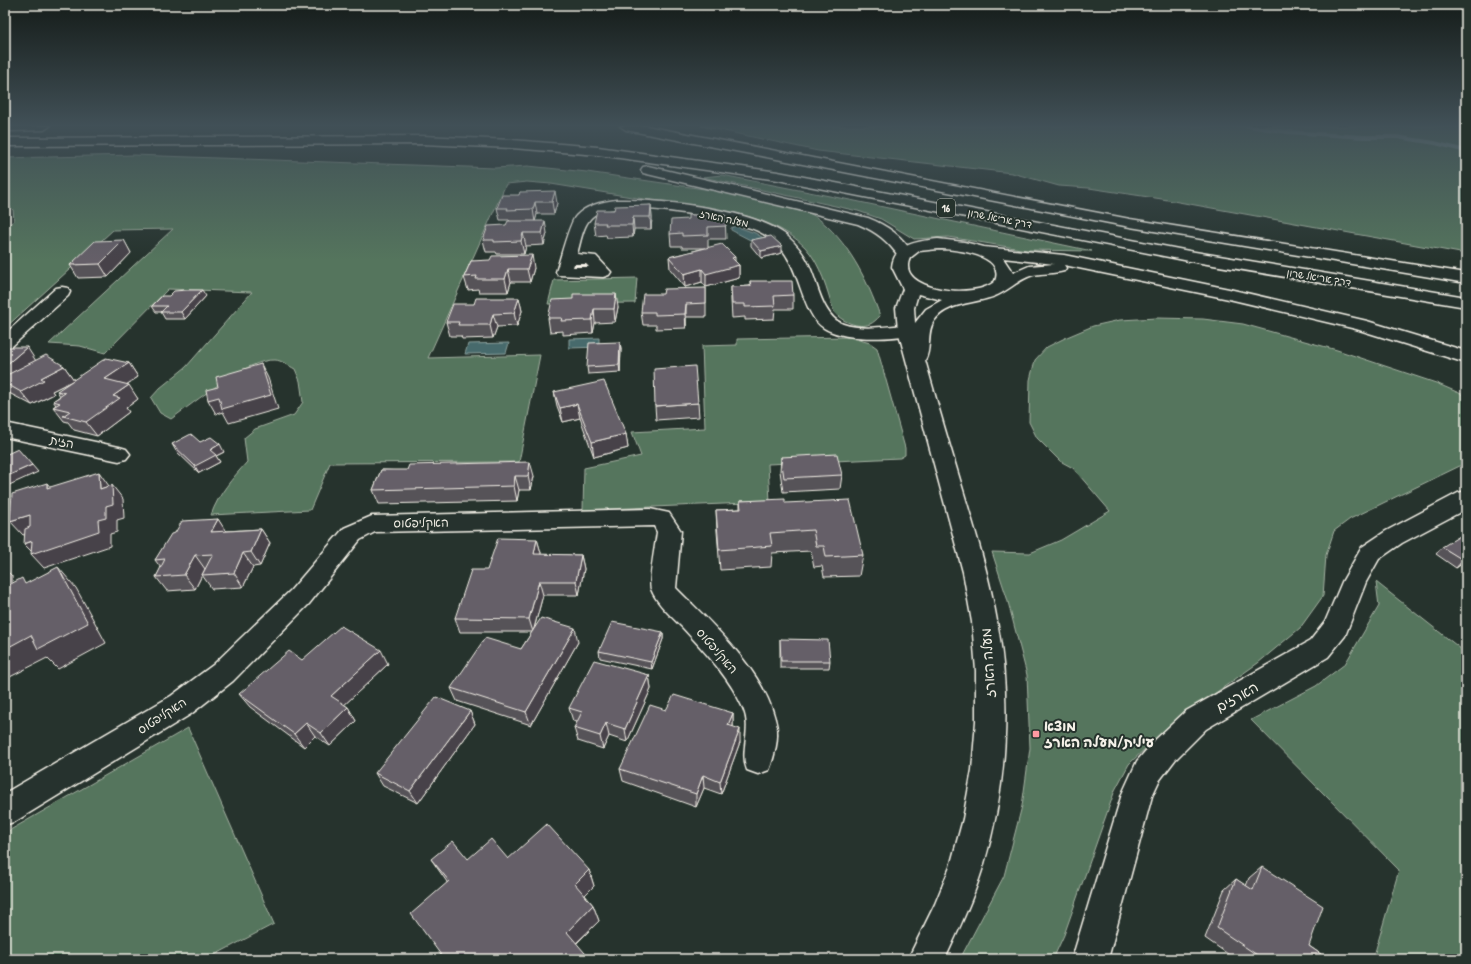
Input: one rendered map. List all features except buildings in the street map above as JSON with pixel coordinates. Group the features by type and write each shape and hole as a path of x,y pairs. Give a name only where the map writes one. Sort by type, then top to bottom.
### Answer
{"main road":[{"path":"649,171 845,215 863,221 889,233 901,246 905,254"},
{"name":"דרך אריאל שרון","path":"746,171 837,187 1188,256 1466,302"},
{"name":"דרך אריאל שרון","path":"860,171 1125,222 1466,278"},
{"name":"מעלה הארז","path":"568,259 581,219 590,211 603,206 639,204 723,216 746,221 766,229 789,247 800,262 821,315 836,328 856,331 907,330"},
{"path":"1125,222 1466,268"},
{"path":"1130,275 1094,270 1045,268 1030,271 1001,285 993,291 967,297 926,291 908,281 901,273 899,266 900,260 905,254 922,246 938,244 967,247 980,251 1057,259 1229,294 1307,312 1422,343 1466,357"},
{"path":"980,251 1000,263 1005,270 1005,278 1001,285"},
{"name":"מעלה הארז","path":"908,281 911,289 905,308 907,330 915,365 975,572 983,608 990,666 991,733 985,796 969,862 942,930 926,959"},
{"path":"5,343 62,292"},
{"name":"מעלה הארז","path":"915,365 923,323 930,314 941,305 967,297"},
{"name":"הזית","path":"5,430 119,454"},
{"name":"הארזים","path":"1090,959 1137,794 1148,771 1165,750 1196,720 1319,649 1336,628 1354,582 1370,553 1394,536 1466,499"},
{"name":"האקליפטוס","path":"5,810 162,717 224,673 300,597 352,534 372,524 650,517 661,519 669,531 664,588 666,595 731,666 748,688 761,717 762,743 758,760"}],"green space":[{"path":"5,171 587,172 704,189 782,203 804,211 816,217 827,226 847,249 863,275 880,316 870,324 860,326 845,321 837,315 834,312 819,269 811,254 805,247 790,235 772,225 751,217 707,208 551,184 527,182 506,184 428,358 540,355 519,462 330,463 310,510 211,515 222,493 247,462 244,438 255,429 294,415 303,402 300,381 295,369 277,360 264,361 251,366 222,383 171,419 160,413 151,398 160,388 186,367 252,292 168,289 105,353 80,346 49,344 173,229 113,230 5,328 5,227 14,221 13,210 5,202"},
{"path":"994,171 1466,171 1466,254 1162,199 1089,188 1059,186 1012,173"},
{"path":"722,175 855,201 1092,251 1027,250 948,237 914,239 881,219 858,211 703,177"},
{"path":"637,278 635,303 548,304 554,280"},
{"path":"1157,318 1203,319 1243,324 1337,350 1436,383 1466,396 1466,463 1350,519 1334,531 1326,555 1323,596 1300,628 1258,663 1170,725 1129,764 1115,790 1064,935 1053,959 960,959 1004,876 1022,806 1030,748 1027,675 1007,598 992,552 1030,553 1061,540 1110,511 1073,468 1060,461 1037,438 1029,422 1030,380 1035,360 1047,347 1093,326 1120,320"},
{"path":"849,337 870,343 877,348 905,448 905,455 900,458 768,464 770,502 583,510 584,468 641,456 632,432 705,428 702,346 737,345 737,339"},
{"path":"1376,582 1466,653 1466,959 1373,959 1399,870 1251,720 1316,686 1345,664 1379,606"},
{"path":"188,728 274,924 207,959 5,959 5,833"}],"water":[{"path":"735,226 755,233 767,240 754,242 731,230 731,228"},
{"path":"599,338 599,347 569,348 569,339"},
{"path":"509,343 506,353 465,354 468,344"}],"place":[{"name":"מוצא עילית/מעלה הארז","path":"1036,734"}]}
